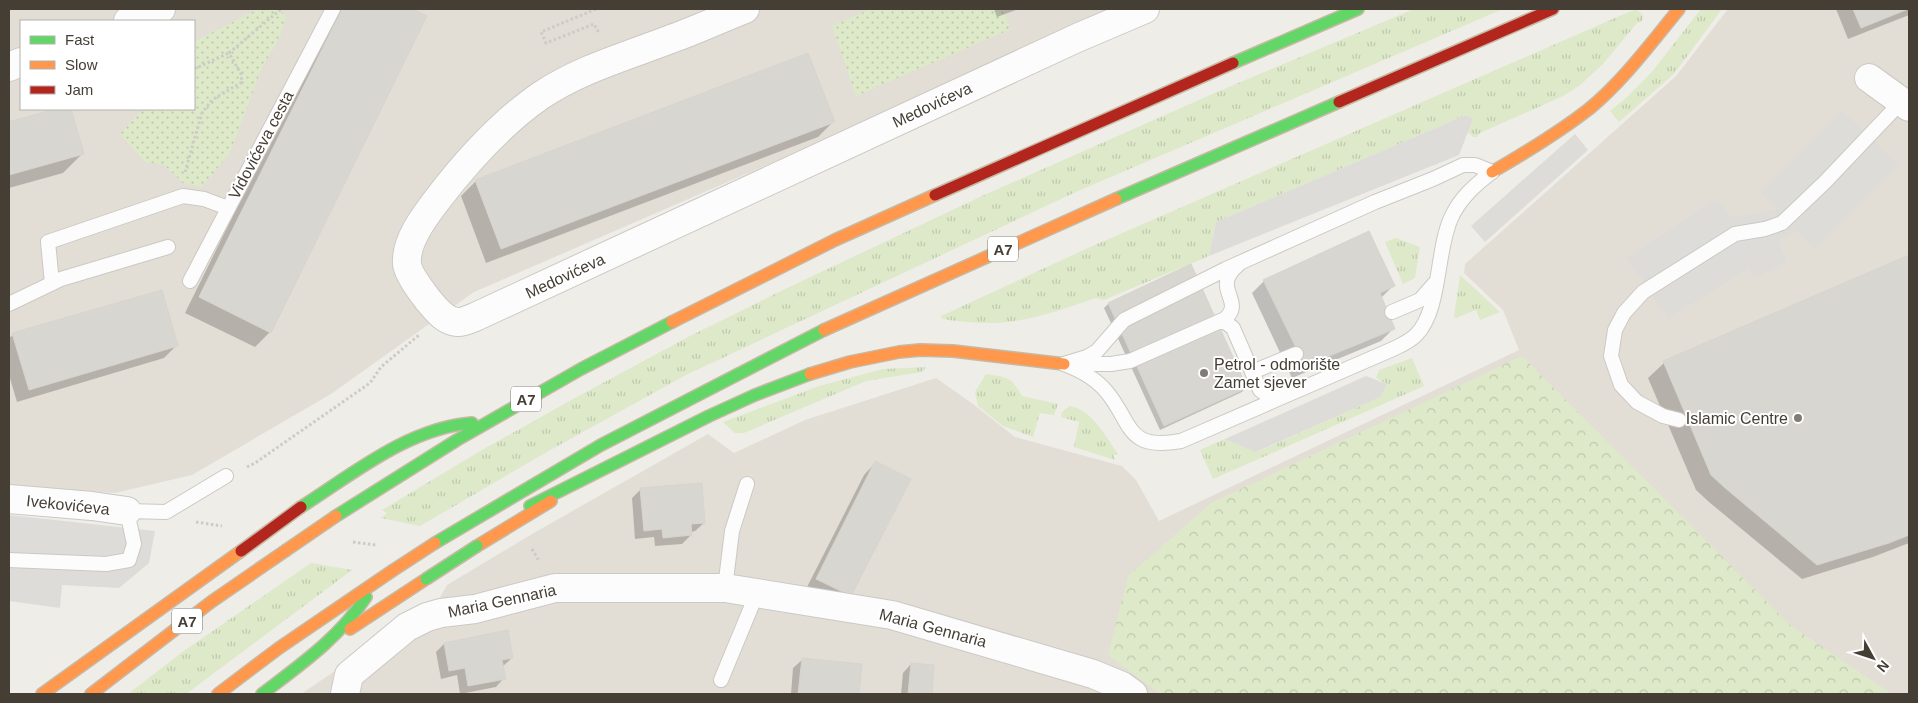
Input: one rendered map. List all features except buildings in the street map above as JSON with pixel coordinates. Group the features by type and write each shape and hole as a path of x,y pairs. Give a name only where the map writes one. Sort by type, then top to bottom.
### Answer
{"highway":[{"name":"A7","path":"91,694 211,602 336,516 486,422 566,376 690,312 892,213 1358,9"},
{"name":"A7","path":"218,694 278,648 470,521 601,445 822,331 1094,208 1553,9"},
{"path":"1492,172 1542,143 1590,108 1626,72 1678,9"},
{"path":"470,521 489,522 512,514 630,455 772,388 837,366 900,352 944,350 1064,364"},
{"path":"42,694 302,507 395,447 417,436 459,424 486,422"},
{"path":"262,694 316,652 426,579 630,455"},
{"path":"316,652 357,612 374,583"}],"street":[{"path":"131,20 161,9"},
{"path":"442,316 420,290 407,265 410,243 430,210 456,175 492,137 511,118 541,96 570,79 612,60 672,39 745,9"},
{"name":"Medovićeva","path":"442,316 457,322 475,317 1076,38 1145,9"},
{"path":"1869,78 1905,104"},
{"name":"Ivekovićeva","path":"9,499 127,511"},
{"name":"Maria Gennaria","path":"345,694 349,675 407,627 434,615 475,609 555,588 725,588 892,615 1093,674 1122,686 1133,694"}],"lane":[{"name":"Vidovićeva cesta","path":"190,281 333,9"},
{"path":"1678,420 1663,416 1637,402 1621,385 1611,356 1615,330 1624,313 1642,292 1735,234 1765,229 1782,223 1905,104"},
{"path":"1463,165 1475,166 1492,172 1466,195 1452,217 1430,310 1422,329 1408,342 1181,441 1166,444 1150,442 1139,437 1130,429 1106,390 1083,372 1064,364 1087,357 1097,351 1124,320 1240,262 1463,165"},
{"path":"52,282 48,242 183,196 204,199 228,208"},
{"path":"9,304 52,282 168,247"},
{"path":"1064,364 1111,364 1130,361 1225,319 1231,312 1232,300 1226,280 1240,262"},
{"path":"1392,312 1420,300 1437,280"},
{"path":"1219,322 1225,322 1233,328 1260,390 1265,394 1271,395 1297,391"},
{"path":"1252,372 1296,354"},
{"path":"9,560 106,564 129,560 134,544 127,511 166,512 226,476"},
{"path":"725,588 732,531 747,484"},
{"path":"721,680 756,593"}],"path":[{"path":"195,69 229,52 281,9"},
{"path":"596,9 541,32 546,43 594,24 601,35"},
{"path":"184,173 202,113 212,100 242,82 241,74 229,52"},
{"path":"226,476 255,463 370,384 381,367 442,316"},
{"path":"204,523 224,526"}],"shaded area":[{"path":"9,9 1127,9 474,292 331,394 192,475 115,493 9,488"},
{"path":"1728,9 1909,9 1909,694 301,694 438,601 447,585 532,534 708,434 734,453 805,420 936,378 1015,437 1122,466 1136,480 1159,521 1519,350 1503,310 1464,273 1465,264 1676,76"},
{"path":"1842,110 1899,165 1814,249 1797,231 1779,240 1787,263 1754,278 1749,268 1668,319 1627,257 1717,199 1731,217 1776,210 1760,191"},
{"path":"1466,115 1473,119 1459,155 1209,256 1216,222"},
{"path":"1575,134 1588,150 1485,242 1471,226"},
{"path":"1366,376 1387,384 1381,397 1256,452 1225,439"},
{"path":"9,515 155,531 149,563 119,588 62,585 60,608 9,601"}],"green space":[{"path":"258,9 279,9 286,17 281,35 261,70 230,153 202,187 183,183 164,165 145,162 120,134 142,110 195,110 195,41"},
{"path":"870,9 1002,9 1011,29 856,96 832,26"},
{"path":"1414,9 1503,9 1078,191 686,375 545,453 420,526 381,518 387,513 382,510 482,450 688,337 783,290 982,196 1217,92"},
{"path":"1701,9 1722,9 1674,74 1619,122 1610,111 1651,73"},
{"path":"1637,10 1643,15 1642,21 1637,23 1603,64 1579,86 1563,96 1480,133 1477,137 1473,137 1468,132 1473,119 1466,115 1216,222 1209,256 1104,300 1096,298 1033,318 985,323 954,321 941,318 941,316 1088,248"},
{"path":"1396,238 1420,247 1415,278 1403,284 1385,242"},
{"path":"1460,275 1500,312 1480,320 1476,310 1456,318 1454,317"},
{"path":"1522,356 1790,625 1892,694 1160,694 1108,655 1128,576 1211,503"},
{"path":"1412,358 1424,386 1213,479 1200,450 1225,439 1257,452 1381,397 1387,384 1376,378 1379,370"},
{"path":"926,367 922,372 866,381 744,433 735,433 723,422 819,386 883,369"},
{"path":"986,374 1008,379 1015,385 1022,396 1058,404 1054,415 1040,413 1033,437 1003,426 978,406 975,392"},
{"path":"1069,406 1084,412 1097,424 1118,454 1113,455 1115,460 1074,447 1079,422 1061,417 1062,412"},
{"path":"311,563 352,570 186,694 128,694 181,653"}],"traffic: fast":[{"path":"1233,63 1358,9"},
{"path":"1116,199 1339,102"},
{"path":"336,516 457,440 581,369 672,322"},
{"path":"435,543 601,445 824,330"},
{"path":"530,506 709,416 755,395 810,374"},
{"path":"301,507 361,467 403,443 448,427 472,423"},
{"path":"426,579 477,546"},
{"path":"262,694 331,638 366,597"}],"traffic: slow":[{"path":"1492,172 1541,142 1589,109 1625,74 1679,9"},
{"path":"672,322 835,240 935,195"},
{"path":"824,330 1116,199"},
{"path":"810,374 850,362 899,352 920,350 953,351 1064,364"},
{"path":"477,546 551,501"},
{"path":"285,551 336,516"},
{"path":"392,571 435,543"},
{"path":"42,694 241,551"},
{"path":"91,694 211,602 285,551"},
{"path":"218,694 279,648 392,571"},
{"path":"350,629 426,579"}],"traffic: jam":[{"path":"1339,102 1553,9"},
{"path":"935,195 1233,63"},
{"path":"241,551 301,507"}],"place":[{"name":"Petrol - odmorište Zamet sjever","path":"1204,373"},
{"name":"Islamic Centre","path":"1798,418"}]}
